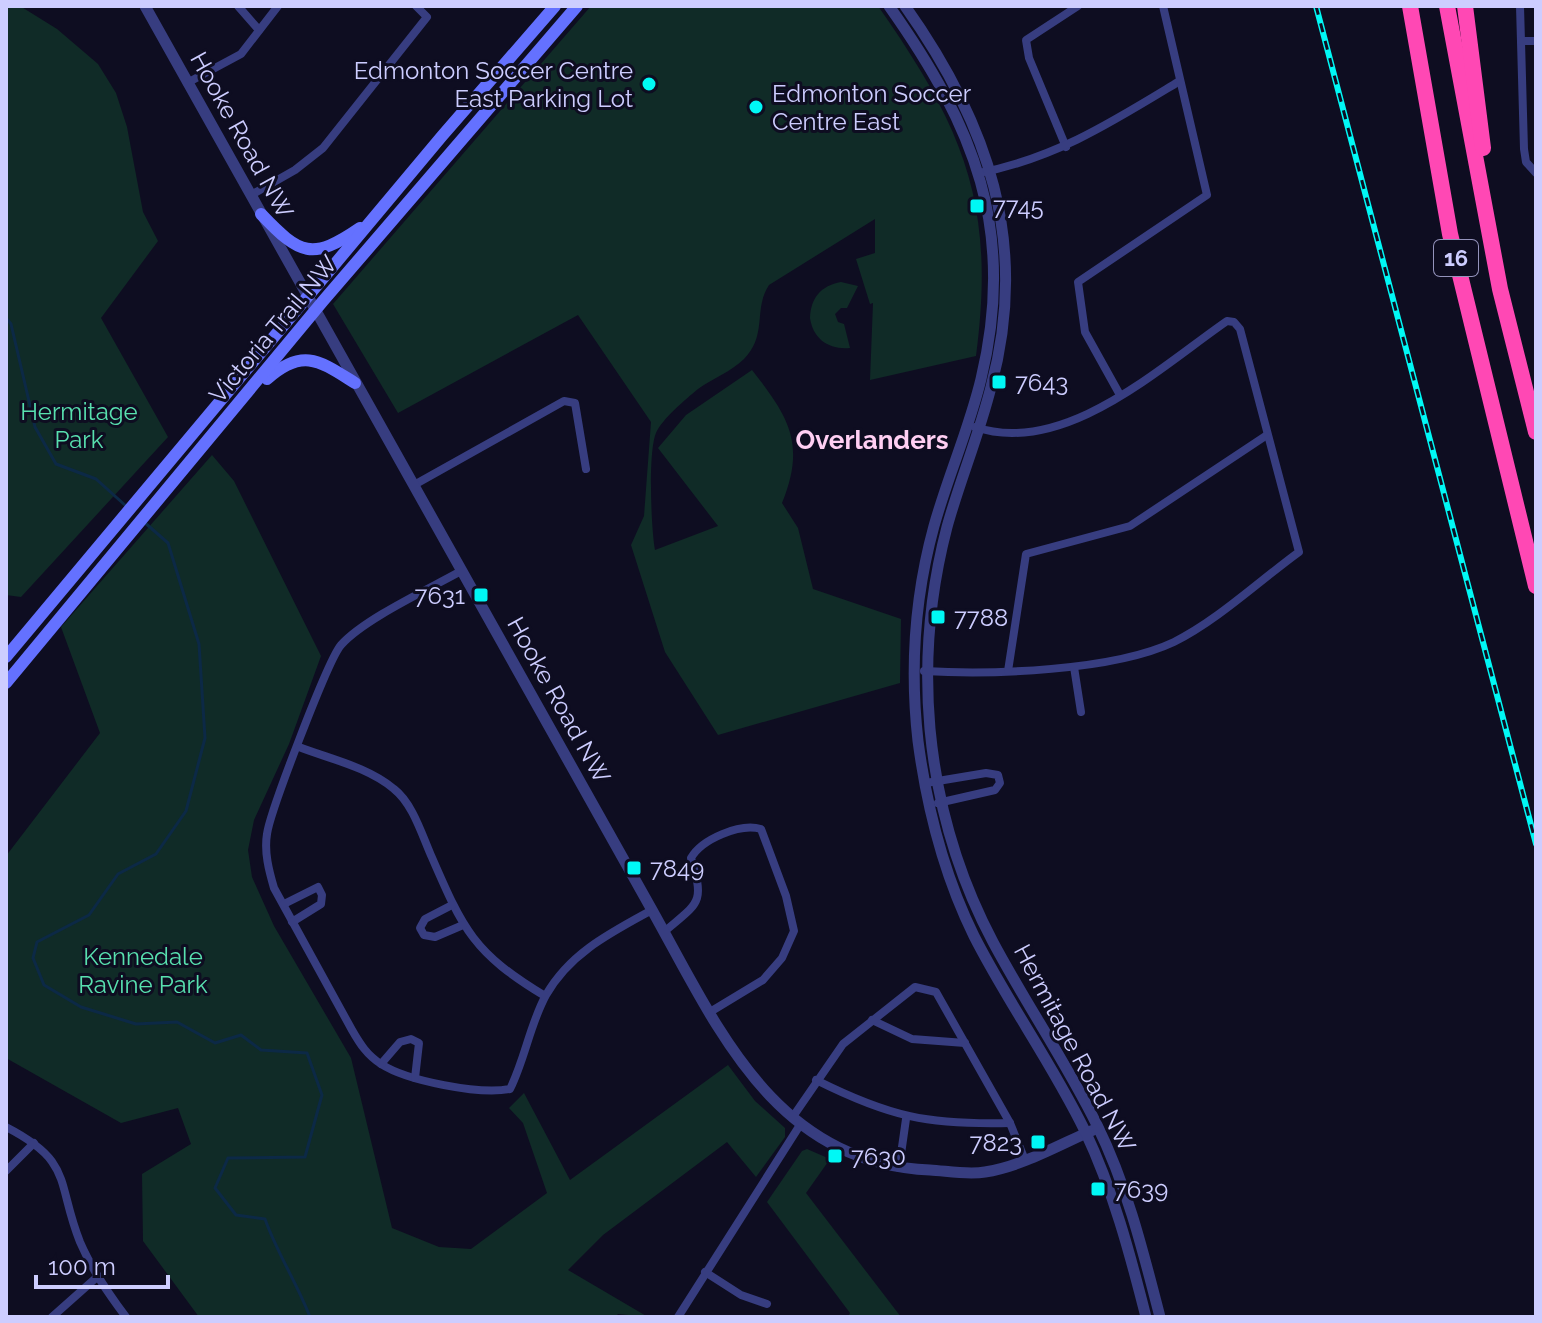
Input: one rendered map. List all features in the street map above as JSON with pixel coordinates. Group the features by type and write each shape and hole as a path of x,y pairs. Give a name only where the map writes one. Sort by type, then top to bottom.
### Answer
{"highway":[{"path":"1400,6 1415,95 1450,234"},
{"name":"16","path":"1410,6 1450,234 1536,586"},
{"name":"16","path":"1447,6 1500,289 1536,432"},
{"path":"1465,6 1500,289"}],"main road":[{"name":"Victoria Trail NW","path":"6,657 372,219 555,6"},
{"name":"Victoria Trail NW","path":"6,683 572,8"},
{"path":"261,214 286,240 310,250 333,246 372,219"},
{"path":"240,403 286,365 309,359 324,362 355,383"}],"street":[{"name":"Hooke Road NW","path":"145,6 664,932 757,1085 796,1122 859,1155 899,1169 983,1173 1025,1160 1098,1128"},
{"path":"238,6 259,30"},
{"path":"187,83 241,54 278,6"},
{"path":"251,195 295,170 323,148 427,17 416,6"},
{"name":"Hermitage Road NW","path":"889,6 938,79 984,172"},
{"name":"Hermitage Road NW","path":"905,6 956,84 984,172 993,293 986,358 973,426 927,555 917,614 922,671 919,744 932,782 943,860 974,935 1086,1133 1112,1199 1146,1317"},
{"path":"1066,147 1029,58 1026,40 1078,6"},
{"path":"1120,395 1085,332 1078,282 1207,195 1178,82 1163,6"},
{"path":"1520,6 1524,149 1526,162 1536,173"},
{"path":"1521,41 1536,41"},
{"path":"984,172 1066,147 1178,82"},
{"path":"922,671 1074,667 1173,642 1299,552 1240,329 1234,322 1227,321 1120,395 1070,423 1044,430 1001,434 973,426"},
{"path":"414,485 564,401 575,403 586,469"},
{"path":"1008,671 1026,554 1130,526 1267,435"},
{"path":"461,571 367,625 341,645 267,833 267,862 274,888 292,922 366,1052 381,1064 415,1078 495,1092 510,1089 545,996 578,953 652,910"},
{"path":"1074,667 1081,712"},
{"path":"299,747 371,773 397,790 413,815 452,905 483,953 545,996"},
{"path":"932,782 986,773 998,775 1000,783 995,790 936,804"},
{"name":"Hermitage Road NW","path":"936,804 986,928 1098,1128 1130,1209 1160,1317"},
{"path":"664,932 696,904 701,890 691,858 698,846 748,825 761,829 794,931 782,958 763,980 710,1012"},
{"path":"284,904 318,887 322,895 321,904 292,922"},
{"path":"452,905 425,919 420,928 424,935 435,937 463,925"},
{"path":"678,1317 796,1122 816,1080 843,1044 915,987 936,992 1010,1123 1025,1160"},
{"path":"872,1020 912,1039 965,1043"},
{"path":"381,1064 400,1042 411,1039 419,1043 421,1051 415,1078"},
{"path":"816,1080 858,1101 906,1119 948,1125 1010,1123"},
{"path":"899,1169 906,1119"},
{"path":"6,1127 34,1143 51,1158 62,1175 78,1238 97,1277 126,1317"},
{"path":"6,1171 34,1143"},
{"path":"705,1272 741,1295 767,1304"},
{"path":"52,1317 97,1277"}],"green space":[{"name":"Hermitage Park","path":"6,6 20,6 57,29 98,64 116,93 127,127 143,212 158,241 101,318 168,437 21,597 6,595"},
{"path":"591,6 878,6 908,50 952,131 967,170 981,254 976,356 870,380 873,303 870,304 856,259 875,253 875,219 769,285 764,294 756,340 751,350 739,363 698,389 669,416 656,433 653,443 651,508 655,550 718,526 658,448 686,415 752,370 776,402 790,432 793,464 782,503 798,528 813,589 901,619 900,683 718,735 665,652 631,545 644,516 651,422 578,315 398,413 333,304"},
{"path":"841,282 858,286 847,308 841,308 835,314 838,322 844,324 850,348 823,342 810,318 812,304 818,294 828,286"},
{"name":"Kennedale Ravine Park","path":"212,455 234,481 321,656 289,744 254,820 248,850 252,877 274,926 351,1058 392,1228 439,1247 471,1249 547,1193 523,1123 509,1108 524,1093 570,1180 728,1065 755,1101 785,1128 785,1137 756,1177 727,1142 603,1235 568,1270 648,1317 618,1314 615,1317 199,1317 143,1241 142,1174 191,1144 178,1108 121,1123 6,1058 6,856 100,733 61,627"},
{"path":"807,1149 830,1159 806,1193 901,1317 848,1317 850,1313 767,1202 802,1151"}],"waterway":[{"path":"6,318 11,324 35,427 56,464 96,479 126,506"},
{"path":"144,522 168,543 199,644 205,738 186,811 156,854 118,874 89,915 37,942 33,958 44,985 81,1007 136,1024 177,1022 215,1043 241,1035 261,1050 307,1053 322,1095 305,1157 228,1158 215,1188 236,1215 265,1219 310,1317"}],"railway":[{"path":"1316,6 1536,844"}],"place":[{"name":"Edmonton Soccer Centre East Parking Lot","path":"649,84"},
{"name":"Edmonton Soccer Centre East","path":"756,107"},
{"name":"7745","path":"977,206"},
{"name":"7643","path":"999,382"},
{"name":"7631","path":"481,595"},
{"name":"7788","path":"938,617"},
{"name":"7849","path":"634,868"},
{"name":"7823","path":"1038,1142"},
{"name":"7630","path":"835,1156"},
{"name":"7639","path":"1098,1189"}],"district":[{"name":"Overlanders","path":"872,440"}]}
